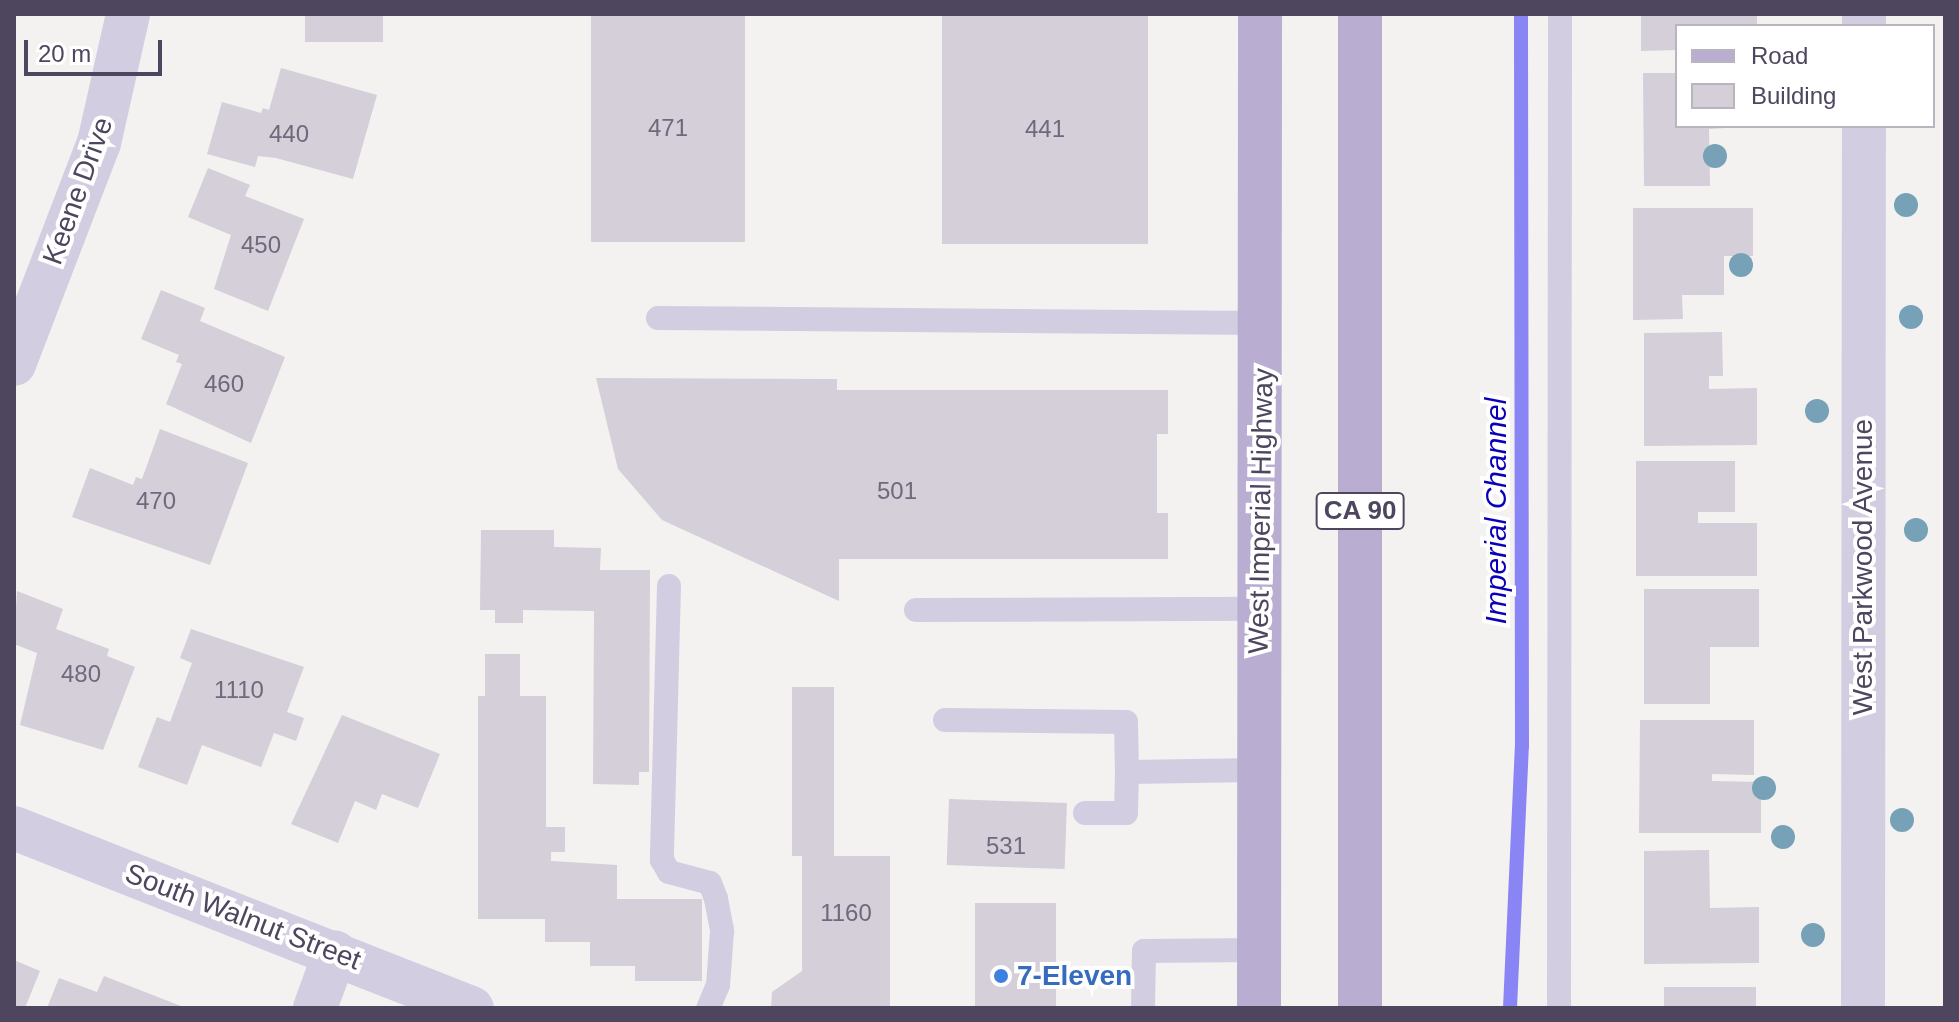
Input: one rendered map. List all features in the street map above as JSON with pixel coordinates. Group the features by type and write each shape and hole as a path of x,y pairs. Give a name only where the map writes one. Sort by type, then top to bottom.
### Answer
{"main road":[{"name":"West Imperial Highway","path":"1259,1008 1263,323 1260,14"},
{"name":"CA 90","path":"1360,14 1360,1008"}],"street":[{"name":"Keene Drive","path":"14,364 99,143 128,14"},
{"name":"West Parkwood Avenue","path":"1863,1008 1864,128"},
{"name":"South Walnut Street","path":"14,828 472,1008"},
{"path":"315,1008 335,953"}],"lane":[{"path":"1559,1008 1560,14"},
{"path":"658,318 1263,323"},
{"path":"669,586 662,860 669,872 710,883 716,899 722,931 718,985 708,1008"},
{"path":"916,610 1259,609"},
{"path":"945,720 1126,722 1126,813 1085,813"},
{"path":"1127,772 1259,770"},
{"path":"1143,1008 1144,951 1259,950"}],"building":[{"path":"305,14 383,14 383,42 305,42"},
{"path":"591,14 745,14 745,242 591,242"},
{"path":"942,14 1148,14 1148,244 942,244"},
{"path":"1641,14 1757,14 1757,24 1675,24 1675,50 1641,51"},
{"path":"281,68 377,95 353,179 276,158 258,156 255,167 207,154 222,102 261,113 263,108 269,110"},
{"path":"1643,73 1675,73 1675,128 1726,128 1709,129 1710,186 1644,186"},
{"path":"208,168 250,185 245,196 304,219 268,311 214,289 231,235 188,217"},
{"path":"1633,208 1753,208 1753,256 1724,256 1724,295 1682,295 1683,319 1633,320"},
{"path":"161,290 205,308 200,321 285,357 251,443 166,404 182,364 176,362 179,355 141,339"},
{"path":"1722,332 1723,376 1709,376 1709,389 1757,388 1757,445 1644,446 1644,333"},
{"path":"596,378 837,379 837,390 1168,390 1168,434 1157,434 1157,513 1168,513 1168,559 839,559 839,601 662,520 618,469"},
{"path":"160,429 248,463 210,565 72,517 90,468 133,485 136,477 142,479"},
{"path":"1636,461 1735,461 1735,512 1698,512 1698,523 1757,523 1757,576 1636,576"},
{"path":"481,530 554,530 554,547 601,548 600,570 650,570 649,772 639,772 639,785 593,784 594,611 523,610 523,623 495,623 495,610 480,610"},
{"path":"1644,589 1759,589 1759,647 1710,647 1710,704 1644,704"},
{"path":"17,591 63,609 56,629 109,649 107,656 135,667 103,750 20,725 37,653 14,644"},
{"path":"191,629 304,667 287,712 304,718 296,741 274,733 261,767 202,745 187,785 138,767 157,717 170,722 192,663 180,658"},
{"path":"485,654 520,654 520,696 546,696 546,827 565,827 565,852 551,852 551,861 617,865 617,899 702,899 702,981 635,981 635,966 590,966 590,942 545,942 545,919 478,919 478,696 485,696"},
{"path":"792,687 834,687 834,856 890,856 890,1008 771,1008 772,992 802,971 802,856 792,856"},
{"path":"342,715 440,754 418,808 382,794 376,810 355,801 338,843 291,824"},
{"path":"1640,720 1754,720 1754,775 1712,774 1712,781 1761,782 1761,833 1639,833"},
{"path":"949,799 1067,803 1065,869 947,865"},
{"path":"1709,850 1710,908 1759,907 1759,963 1644,964 1644,851"},
{"path":"975,903 1056,903 1056,1008 975,1008"},
{"path":"14,960 40,971 25,1008 14,1008"},
{"path":"104,976 186,1008 47,1008 59,978 97,992"},
{"path":"1664,987 1756,987 1756,1008 1664,1008"}],"waterway":[{"name":"Imperial Channel","path":"1510,1008 1522,746 1521,14"}],"place":[{"name":"7-Eleven","path":"1001,976"}]}
